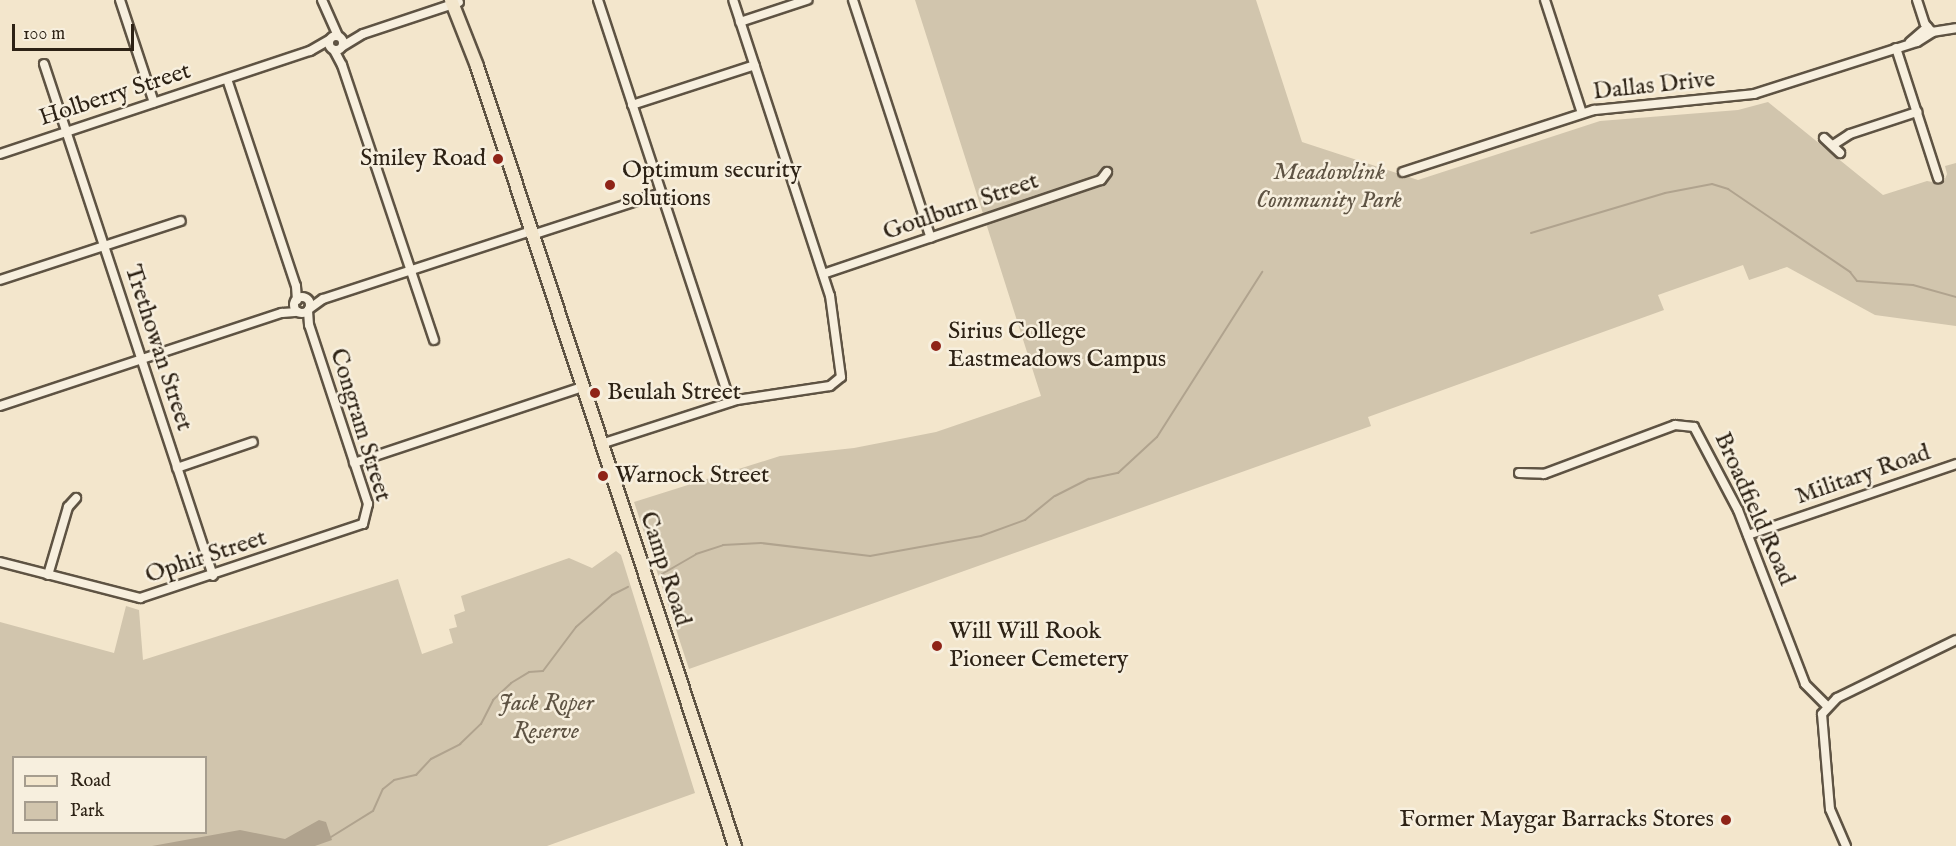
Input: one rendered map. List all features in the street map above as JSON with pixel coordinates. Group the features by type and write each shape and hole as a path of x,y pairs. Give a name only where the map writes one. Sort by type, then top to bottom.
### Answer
{"main road":[{"name":"Camp Road","path":"455,2 601,444 632,519 735,846"}],"street":[{"path":"120,0 154,103"},
{"path":"322,0 434,340"},
{"path":"598,0 730,402"},
{"path":"601,444 730,402 823,387 839,381 842,366 834,314 823,274 733,0"},
{"path":"740,22 807,0"},
{"path":"853,0 931,238"},
{"path":"1545,0 1582,113"},
{"path":"1917,0 1930,30 1956,28"},
{"name":"Holberry Street","path":"310,51 338,48 363,34 455,2"},
{"name":"Dallas Drive","path":"1403,172 1582,113 1744,96 1896,48 1930,30"},
{"name":"Holberry Street","path":"0,154 310,51 334,37 363,34"},
{"path":"334,37 338,48"},
{"path":"1896,48 1938,178"},
{"name":"Trethowan Street","path":"44,64 213,576"},
{"path":"632,105 754,65"},
{"path":"227,79 304,311"},
{"path":"1833,145 1850,134 1917,112"},
{"path":"1824,138 1840,153"},
{"name":"Goulburn Street","path":"823,274 1101,180 1107,172"},
{"path":"282,313 300,300 322,299 661,193"},
{"path":"0,280 181,220"},
{"path":"0,406 282,313 304,311 322,299"},
{"path":"300,300 304,311"},
{"name":"Congram Street","path":"304,311 369,510 366,521 354,530"},
{"path":"354,464 583,387"},
{"name":"Broadfield Road","path":"1519,473 1544,474 1675,425 1688,425 1703,438 1748,535 1805,684 1827,706"},
{"path":"177,468 254,442"},
{"name":"Military Road","path":"1748,535 1956,464"},
{"path":"48,575 68,507 76,498"},
{"name":"Ophir Street","path":"0,562 140,598 354,530"},
{"path":"1846,846 1830,809 1821,721 1827,706 1956,640"}],"green space":[{"name":"Meadowlink Community Park","path":"915,0 1256,0 1302,142 1418,180 1600,121 1738,110 1768,102 1883,195 1927,181 1943,184 1947,174 1945,166 1956,163 1956,326 1875,315 1787,267 1749,280 1743,265 1658,295 1664,310 1368,417 1371,426 689,669 634,502 780,456 854,448 936,432 1041,396"},
{"name":"Jack Roper Reserve","path":"616,551 621,555 695,793 547,846 0,846 0,622 114,653 126,606 139,610 143,660 398,579 422,654 453,643 449,629 457,627 454,615 465,611 461,596 569,558 592,568"}],"shaded area":[{"path":"319,820 326,822 332,840 315,846 152,846 240,830 285,839"}],"waterway":[{"path":"1531,233 1665,193 1712,184 1728,189 1850,272 1857,281 1913,285 1956,297"},
{"path":"662,574 696,554 723,545 761,543 870,556 981,536 1025,520 1055,496 1089,479 1118,473 1157,437 1262,272"},
{"path":"331,837 373,811 383,789 394,780 416,775 431,759 460,744 481,724 493,700 511,683 529,672 543,671 576,627 612,595 628,587"}],"place":[{"name":"Smiley Road","path":"498,159"},
{"name":"Optimum security solutions","path":"610,185"},
{"name":"Sirius College Eastmeadows Campus","path":"936,346"},
{"name":"Beulah Street","path":"595,393"},
{"name":"Warnock Street","path":"603,476"},
{"name":"Will Will Rook Pioneer Cemetery","path":"937,646"},
{"name":"Former Maygar Barracks Stores","path":"1726,820"}]}
